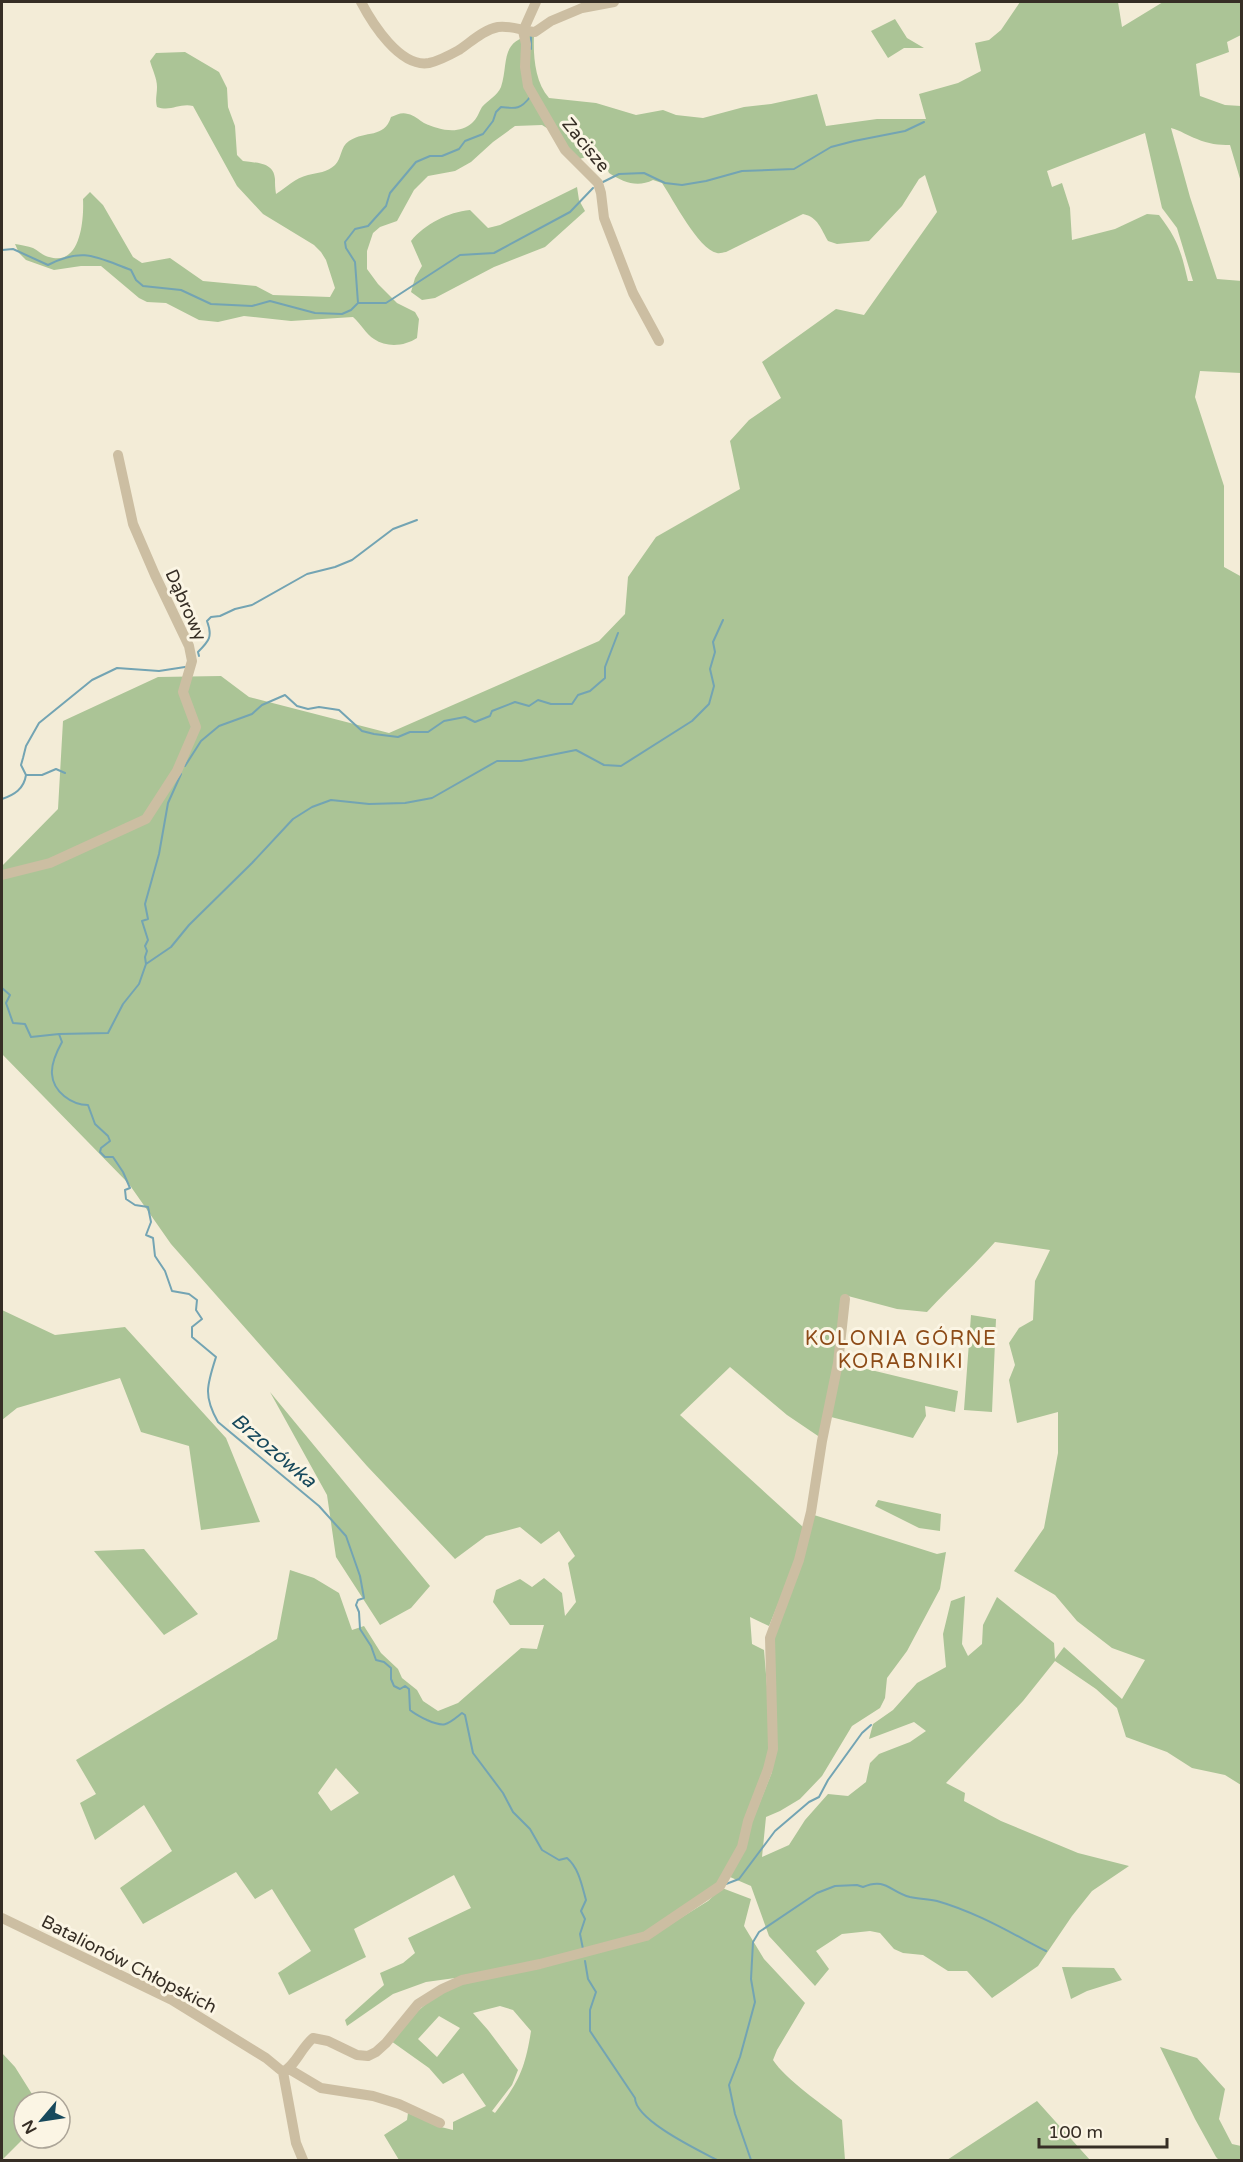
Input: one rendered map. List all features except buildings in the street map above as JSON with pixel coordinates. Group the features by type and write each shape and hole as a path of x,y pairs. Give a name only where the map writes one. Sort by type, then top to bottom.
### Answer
{"street":[{"path":"361,2 379,32 394,48 417,62 428,63 440,60 496,27 535,32 551,21 582,8 614,2"},
{"name":"Zacisze","path":"536,2 523,31 526,44 525,67 528,86 565,150 598,183 604,218 633,293 659,341"},
{"name":"Dąbrowy","path":"2,875 50,863 146,819 177,771 196,727 183,692 192,661 189,646 133,524 118,455"},
{"path":"303,2160 296,2143 286,2070 306,2043 313,2038 328,2041 357,2055 368,2056 376,2052 418,2004 442,1989 462,1980 540,1964 646,1936 720,1886 742,1847 748,1821 768,1769 773,1749 770,1638 799,1560 811,1512 822,1441 838,1363 845,1299"},
{"name":"Batalionów Chłopskich","path":"2,1918 172,2000 286,2070 321,2088 373,2096 399,2104 440,2123"}],"green space":[{"path":"1020,2 1118,2 1122,27 1163,2 1241,2 1241,35 1227,42 1229,52 1196,64 1200,96 1225,105 1241,106 1241,182 1230,145 1205,142 1171,128 1190,197 1217,279 1242,281 1241,373 1200,371 1195,397 1224,486 1224,567 1242,577 1241,1785 1225,1775 1192,1768 1167,1752 1126,1737 1117,1708 1096,1689 1055,1661 1023,1701 946,1783 965,1793 964,1801 1001,1821 1078,1853 1129,1866 1092,1891 1038,1966 992,1998 967,1971 948,1971 923,1955 903,1953 894,1949 880,1933 870,1931 842,1934 816,1951 829,1969 815,1986 769,1936 751,1886 730,1877 772,1772 772,1640 814,1515 937,1554 946,1552 940,1589 907,1651 887,1678 885,1698 880,1708 852,1726 822,1776 800,1799 766,1817 762,1857 789,1845 805,1820 828,1794 848,1796 866,1782 870,1763 879,1754 910,1742 926,1731 914,1722 869,1739 873,1724 893,1710 917,1683 946,1667 943,1634 951,1601 965,1596 962,1644 968,1656 982,1644 983,1625 997,1597 1054,1643 1055,1659 1064,1647 1122,1699 1145,1660 1112,1648 1077,1621 1055,1595 1014,1571 1044,1528 1058,1453 1058,1412 1017,1423 1009,1380 1015,1365 1009,1343 1019,1328 1033,1320 1035,1281 1050,1250 995,1242 927,1312 897,1309 848,1296 821,1438 787,1415 730,1367 680,1415 803,1527 796,1560 769,1626 750,1617 752,1644 764,1650 770,1749 737,1849 715,1888 671,1924 708,1901 722,1888 751,1899 744,1926 764,1959 805,2003 773,2060 795,2084 842,2120 845,2160 399,2160 384,2135 407,2120 408,2113 437,2126 453,2130 453,2122 486,2106 463,2073 443,2084 429,2068 391,2041 408,2020 455,1978 426,1982 393,1994 347,2026 345,2020 384,1985 380,1973 403,1963 415,1953 408,1938 471,1908 454,1875 354,1929 366,1957 289,1995 278,1973 311,1951 272,1889 255,1899 236,1872 143,1924 120,1888 172,1851 144,1805 95,1840 80,1803 96,1794 76,1760 277,1639 290,1570 314,1578 339,1593 352,1630 364,1626 381,1653 398,1669 402,1678 417,1690 423,1701 438,1711 458,1703 521,1648 537,1649 544,1625 510,1625 493,1602 496,1590 520,1579 532,1587 544,1578 562,1593 565,1616 576,1602 568,1563 575,1556 559,1531 541,1544 520,1527 486,1536 455,1559 367,1466 171,1244 129,1184 2,1054 2,866 58,809 63,721 158,677 221,676 249,697 389,733 599,641 625,614 628,577 656,537 740,489 730,441 749,420 781,398 762,362 836,309 864,315 937,212 925,175 919,179 902,206 869,241 837,244 828,241 816,221 803,214 726,252 718,253 702,243 694,233 662,183 653,180 636,184 620,179 609,173 599,156 572,161 550,130 542,125 515,126 471,162 455,171 428,176 414,190 397,221 380,227 373,233 367,251 367,269 397,303 415,312 419,319 417,338 396,345 385,344 374,339 353,317 291,321 244,316 218,322 199,320 166,303 147,302 139,298 101,266 54,270 26,260 19,253 15,244 33,248 49,257 60,258 68,255 74,248 81,229 83,199 90,192 103,205 133,257 142,263 170,258 203,281 256,286 273,295 330,297 335,288 321,252 314,245 263,214 237,186 193,106 167,109 157,107 157,84 150,61 156,53 185,52 219,72 227,88 228,107 235,126 237,155 243,161 264,164 271,169 274,173 276,194 299,178 332,167 349,141 379,131 388,124 391,117 403,113 414,116 436,128 455,130 467,127 501,87 510,47 523,38 534,35 536,68 544,92 549,98 596,103 636,115 663,110 676,115 703,118 744,107 817,94 826,126 877,119 926,119 919,94 958,83 981,71 975,43 989,40 1001,30","holes":["1145,133 1162,208 1177,228 1193,281 1188,281 1178,246 1159,215 1147,214 1115,229 1072,240 1070,208 1062,183 1052,187 1047,171","336,1768 359,1793 331,1811 318,1793","500,2006 513,2010 531,2031 519,2075 495,2113 492,2111 512,2085 518,2070 473,2013","439,2016 460,2028 437,2057 418,2039"]},
{"path":"895,19 907,38 924,48 904,48 888,58 871,31"},
{"path":"577,187 579,200 585,211 545,247 494,267 435,298 422,300 411,292 422,266 411,241 430,224 453,213 470,210 488,228 500,225"},
{"path":"2,1310 55,1335 125,1327 226,1438 260,1522 201,1530 189,1446 141,1432 120,1378 17,1408 2,1420"},
{"path":"971,1315 996,1319 992,1412 964,1410"},
{"path":"842,1363 958,1391 955,1412 925,1406 926,1416 913,1438 831,1417"},
{"path":"270,1392 430,1586 411,1608 380,1625 336,1557 327,1495"},
{"path":"878,1500 941,1514 940,1531 919,1528 875,1506"},
{"path":"144,1549 198,1614 164,1635 94,1551"},
{"path":"1062,1967 1114,1968 1122,1980 1087,1991 1071,1999"},
{"path":"1160,2047 1197,2058 1225,2089 1219,2119 1232,2144 1241,2146 1241,2160 1219,2160 1216,2157"},
{"path":"2,2053 15,2067 29,2090 12,2090 12,2150 2,2160"},
{"path":"1037,2101 1090,2160 947,2160"}],"waterway":[{"path":"531,37 531,49"},
{"path":"2,250 13,249 48,265 71,256 99,258 131,270 136,280 143,286 181,290 211,304 252,306 270,301 315,313 342,314 351,310 358,303 355,262 345,242 355,229 368,226 386,206 390,193 416,162 459,149 465,141 483,134 501,107 518,107 530,97"},
{"path":"603,182 619,174 644,173 665,183 682,185 742,171 794,169 831,147 905,131 924,122"},
{"path":"358,303 386,303 460,255 494,253 570,212 593,188"},
{"path":"199,656 198,652 209,638 210,631 207,621 211,617 252,605 307,574 352,560 393,529 417,520"},
{"path":"59,1034 108,1033 123,1004 139,984 146,964 171,947 189,925 293,819 312,807 331,800 369,804 405,803 432,798 497,761 521,761 576,750 604,765 621,766 692,721 709,704 714,686 710,669 715,652 713,642 723,620"},
{"path":"185,766 201,741 219,726 252,714 262,705 285,695 297,706 308,709 319,707 339,710 362,731 398,737 410,732 428,732 444,721 465,717 475,722 490,716 492,711 515,702 529,706 538,700 551,704 572,704 578,695 590,691 605,678 605,667 618,633"},
{"path":"26,775 21,765 26,746 39,723 92,680 117,668 159,671 185,667"},
{"path":"2,799 18,791 26,775 42,775 56,769 65,773"},
{"path":"146,964 145,946 148,940 142,921 148,919 145,904 159,854 168,803 181,774"},
{"name":"Brzozówka","path":"2,988 10,995 6,1003 13,1023 25,1024 31,1037 59,1034 62,1042 52,1070 56,1086 70,1100 88,1105 95,1124 108,1136 110,1141 101,1148 100,1152 105,1157 113,1157 130,1188 125,1190 126,1199 135,1205 148,1207 151,1222 146,1235 153,1238 155,1256 165,1271 172,1291 189,1294 197,1300 196,1310 202,1319 192,1327 192,1337 216,1357 210,1375 208,1397 218,1422 319,1506 346,1536 360,1576 364,1598 358,1600 356,1605 359,1612 360,1629 371,1646 376,1660 384,1662 391,1668 391,1679 394,1686 400,1689 405,1686 409,1689 410,1710 416,1715 442,1724 449,1723 462,1713 465,1715 473,1753 503,1793 513,1812 530,1829 542,1850 559,1860 567,1858 571,1862 580,1878 586,1900 581,1911 585,1919 580,1934 583,1949"},
{"path":"726,1884 739,1879 775,1831 809,1802 819,1797 828,1780 862,1733 871,1725"},
{"path":"751,2160 735,2114 729,2085 740,2057 755,2002 751,1979 753,1942 759,1932 817,1893 835,1886 863,1887 883,1884 903,1895 937,1901 966,1911 1046,1951"},
{"name":"Brzozówka","path":"585,1961 588,1979 596,1992 590,2010 590,2031 635,2098 638,2107 645,2116 669,2134 717,2160"}],"district":[{"name":"KOLONIA GÓRNE KORABNIKI","path":"901,1350"}]}
